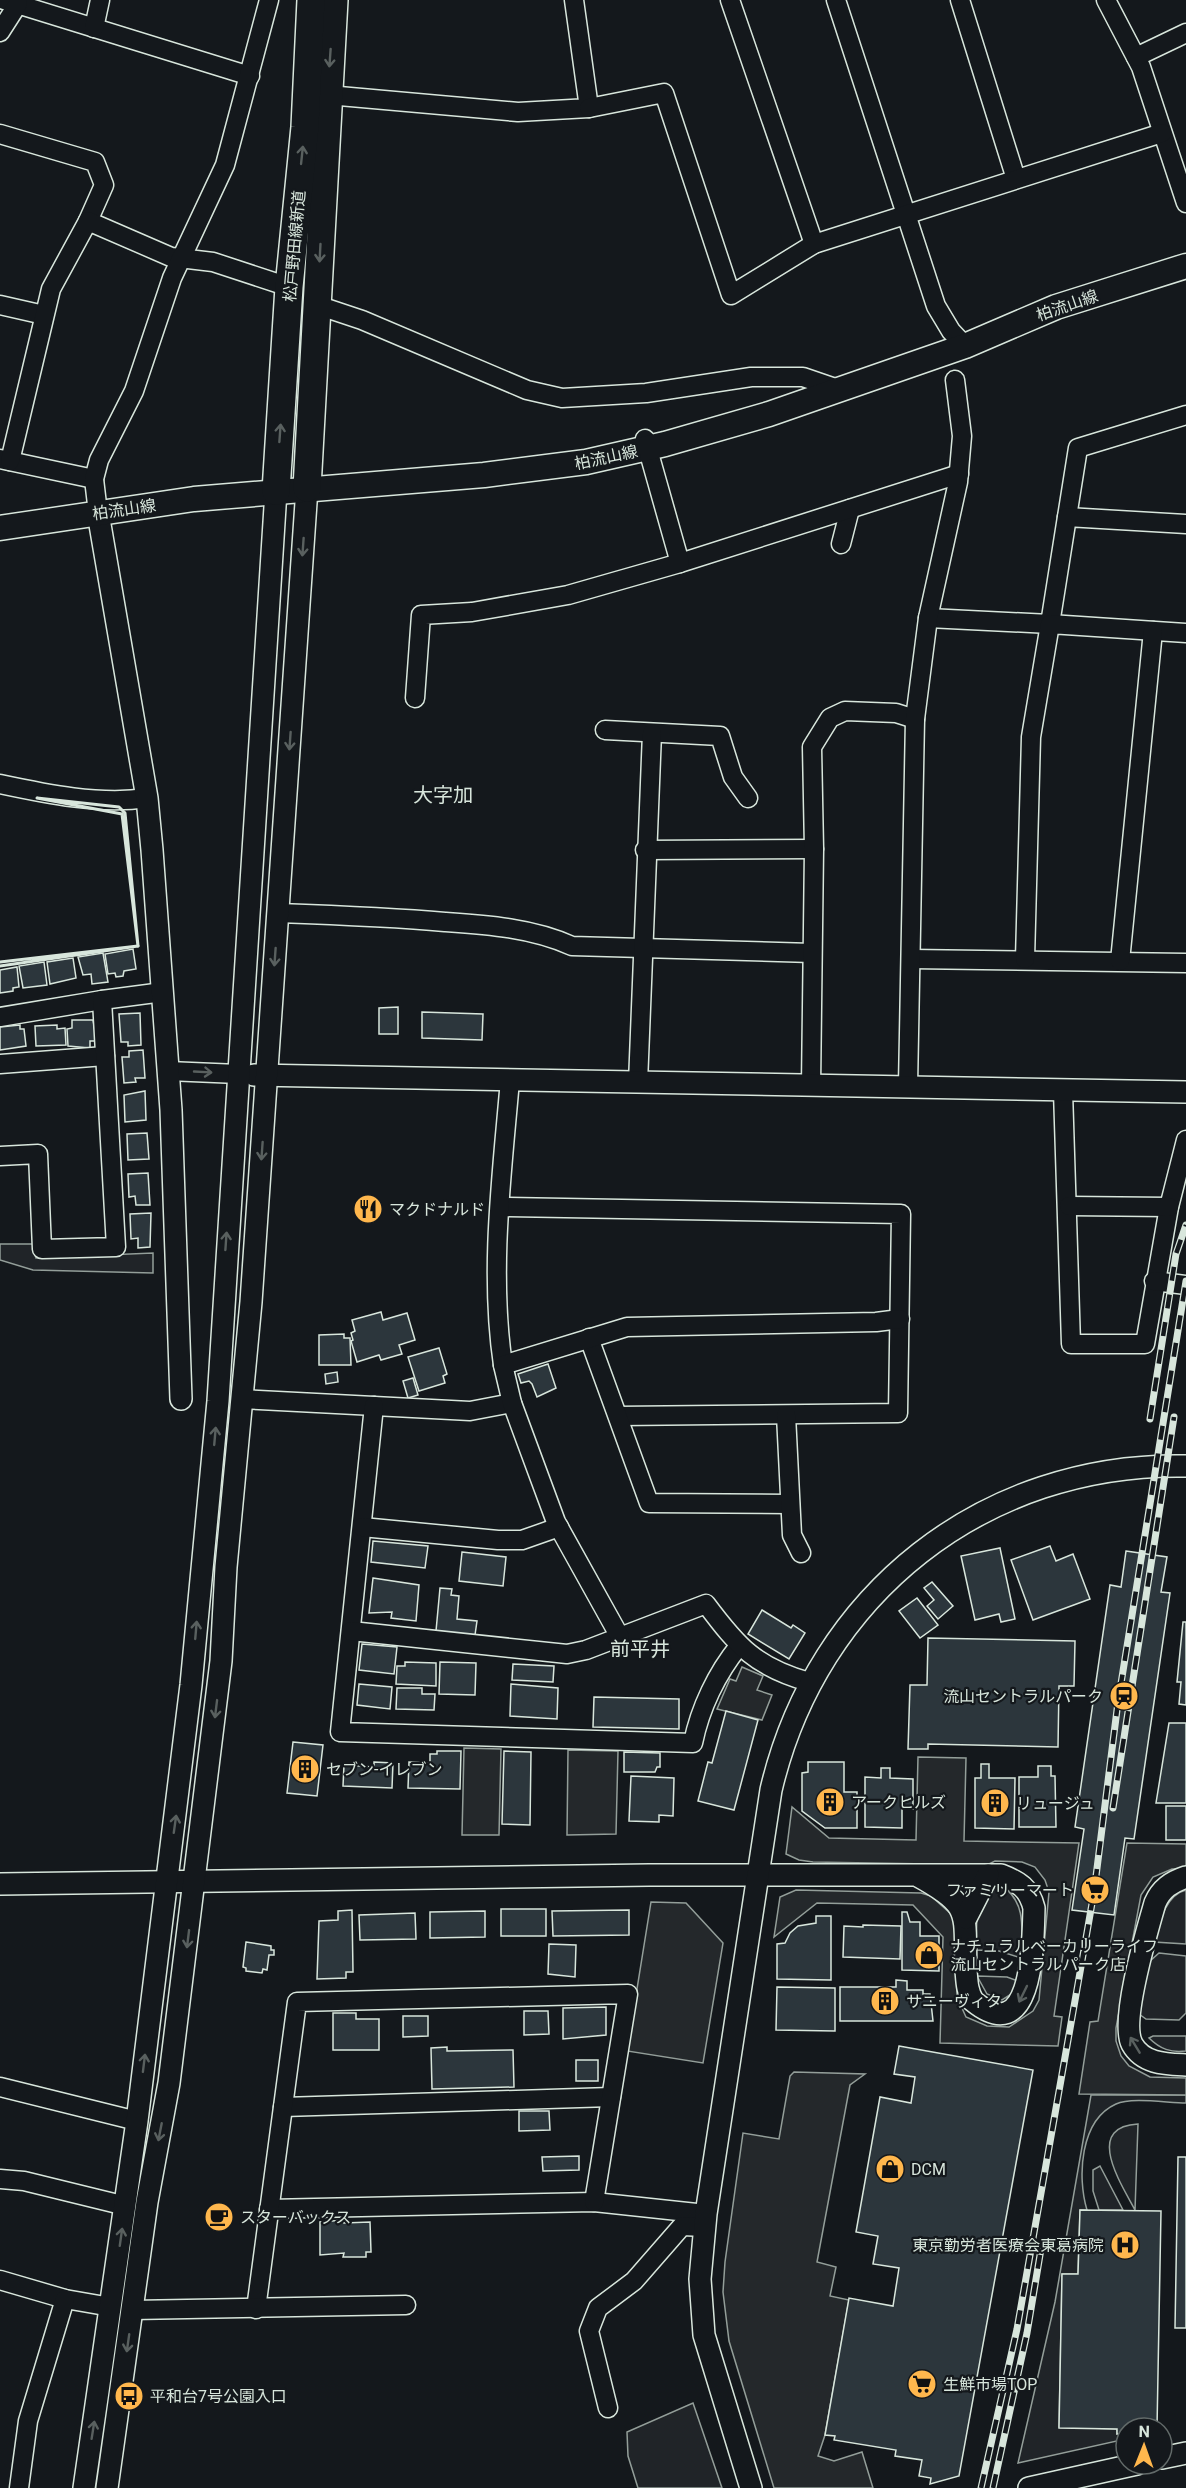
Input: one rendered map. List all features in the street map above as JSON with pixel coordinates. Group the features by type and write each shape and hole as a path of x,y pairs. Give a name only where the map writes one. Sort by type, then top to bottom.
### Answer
{"main road":[{"name":"松戸野田線新道","path":"276,491 289,287 305,127 311,0"},
{"name":"松戸野田線新道","path":"307,488 334,0"},
{"name":"柏流山線","path":"0,528 194,499 484,475 586,462 646,444 769,414 965,346 1056,307 1186,266"}],"street":[{"path":"94,28 100,0"},
{"path":"180,1399 168,1071 147,798 94,479 99,460 134,391 172,278 225,165 269,0"},
{"path":"574,0 589,108"},
{"path":"730,0 814,244"},
{"path":"836,0 936,306 951,331 965,346"},
{"path":"960,0 1016,179"},
{"path":"1106,0 1136,57 1186,203"},
{"path":"0,32 11,2 250,76"},
{"path":"1136,57 1186,33"},
{"path":"328,95 518,112 589,108 664,93 731,295 814,244 1162,133"},
{"path":"0,134 95,162 104,185 88,221 51,289 5,460 94,479"},
{"path":"88,221 171,257 213,262 289,287"},
{"path":"0,304 44,315"},
{"path":"317,305 362,320 527,390 562,398 646,393 752,377 803,377 838,389"},
{"path":"908,1086 915,719 928,618 959,474 962,436 955,380"},
{"path":"1025,959 1031,737 1078,448 1186,415"},
{"path":"646,444 680,563"},
{"path":"415,698 421,615 472,612 568,595 680,563 959,474"},
{"path":"107,2488 147,2202 169,2083 222,1661 226,1567 267,1076 307,488"},
{"path":"84,2488 126,2206 191,1685 218,1401 276,491"},
{"path":"841,544 850,509"},
{"path":"1067,517 1186,524"},
{"path":"928,618 1186,633"},
{"path":"1120,961 1153,631"},
{"path":"811,1086 814,849 810,759 812,747 830,718 845,711 867,710 896,713 915,719"},
{"path":"604,730 720,736 733,777 748,798"},
{"path":"638,1083 641,948 652,733"},
{"path":"0,784 46,794 129,801 147,798"},
{"path":"645,850 814,849"},
{"path":"279,913 400,918 498,927 555,939 572,946 812,953"},
{"path":"911,959 1186,963"},
{"path":"0,1017 162,992"},
{"path":"0,1156 38,1154 42,1249 116,1247 102,1000"},
{"path":"0,1064 105,1056"},
{"path":"168,1071 267,1076 1186,1092"},
{"path":"510,1080 496,1288 503,1365 512,1402 559,1527 620,1637"},
{"path":"1064,1091 1069,1206 1071,1344 1145,1344 1154,1281 1186,1140"},
{"path":"1069,1206 1169,1207"},
{"path":"501,1207 901,1214 898,1413 618,1416"},
{"path":"1154,1281 1186,1285"},
{"path":"503,1365 627,1327 876,1322 900,1319"},
{"path":"589,1338 649,1503 790,1504"},
{"path":"241,1399 470,1411 512,1402"},
{"path":"374,1406 340,1732 693,1743 714,1684 724,1664 739,1646"},
{"path":"786,1415 792,1535 801,1552"},
{"path":"751,2488 704,2335 700,2279 705,2220 771,1790 789,1726 809,1682 843,1631 897,1571 933,1541 966,1520 1025,1493 1088,1474 1186,1466"},
{"path":"362,1527 498,1540 522,1540 559,1527"},
{"path":"351,1631 549,1654 586,1650 706,1604 739,1646 765,1665 809,1682"},
{"path":"0,1884 759,1875 1000,1875 1020,1883 1031,1895 1034,1908 1028,1985 1023,1999 1014,2009 1004,2012 983,2009 968,1993 966,1918 956,1899 918,1876"},
{"path":"966,1918 987,1875"},
{"path":"1186,1877 1173,1882 1159,1893 1155,1903 1128,2022 1132,2044 1140,2054 1164,2064 1186,2065"},
{"path":"256,2309 297,2002 628,1994 594,2202"},
{"path":"0,2087 137,2121"},
{"path":"283,2107 611,2097"},
{"path":"0,2179 24,2181 126,2206"},
{"path":"269,2209 594,2202 705,2220"},
{"path":"608,2408 589,2331 598,2308 634,2281 682,2226 705,2220"},
{"path":"0,2280 65,2298 111,2307"},
{"path":"19,2488 28,2421 65,2298"},
{"path":"132,2310 406,2305"},
{"path":"1029,2488 1114,2469"}],"shaded area":[{"path":"0,1244 34,1244 36,1258 153,1253 153,1273 33,1270 0,1260"},
{"path":"742,1667 763,1676 757,1690 772,1695 762,1720 717,1709 730,1679 736,1681"},
{"path":"464,1748 501,1749 499,1835 462,1835"},
{"path":"568,1750 618,1751 616,1834 567,1835"},
{"path":"918,1757 966,1758 964,1841 1079,1843 1054,2016 1062,2017 1058,2046 940,2043 943,1937 913,1905 817,1903 774,1937 780,1897 796,1890 921,1893 931,1896 951,1914 955,1925 957,1997 966,2017 987,2026 1009,2027 1033,2011 1039,2000 1049,1892 1045,1880 1035,1867 1022,1862 995,1861 987,1865 813,1862 799,1860 786,1854 792,1807 829,1838 916,1840"},
{"path":"1127,1843 1186,1844 1186,1869 1172,1869 1153,1877 1141,1895 1116,2028 1116,2041 1121,2056 1129,2066 1150,2077 1186,2078 1186,2095 1079,2094 1090,2022 1098,2021"},
{"path":"988,1885 1001,1885 1009,1892 1019,1908 1022,1937 1021,1958 999,1951 976,1950 977,1913"},
{"path":"1186,1890 1186,1944 1154,1942 1168,1904 1179,1893"},
{"path":"651,1902 686,1903 723,1943 703,2063 627,2051"},
{"path":"1159,1953 1186,1956 1186,2013 1179,2020 1146,2019 1139,2014 1149,1962"},
{"path":"977,1976 1007,1977 1018,1981 1013,1993 1002,2000 987,1994"},
{"path":"1186,2036 1186,2051 1171,2051 1157,2045 1149,2038"},
{"path":"794,2072 865,2074 850,2085 817,2262 836,2267 830,2296 849,2300 825,2435 818,2456 834,2461 862,2452 873,2488 774,2488 729,2341 723,2292 725,2262 743,2133 779,2139 790,2076"},
{"path":"1091,2095 1186,2095 1186,2103 1140,2101 1116,2104 1104,2112 1095,2123 1084,2151 1082,2182 1087,2210 1080,2210 1078,2274 1062,2274 1059,2427 1114,2429 1114,2442 1018,2463 1055,2302"},
{"path":"1138,2124 1135,2210 1116,2173 1109,2146 1112,2135 1122,2128"},
{"path":"1100,2166 1123,2210 1099,2210 1093,2191 1093,2170"},
{"path":"693,2403 722,2488 638,2488 628,2456 627,2432"}],"building":[{"path":"133,949 136,969 124,971 123,976 116,977 115,973 108,974 105,954"},
{"path":"103,953 108,982 92,984 91,974 83,975 78,957"},
{"path":"73,958 76,978 50,984 47,962"},
{"path":"44,962 47,985 23,988 19,966"},
{"path":"17,967 19,987 13,988 13,991 0,993 0,970"},
{"path":"398,1007 398,1034 379,1034 379,1008"},
{"path":"422,1012 483,1014 482,1040 422,1038"},
{"path":"140,1013 141,1045 128,1046 128,1042 121,1042 119,1014"},
{"path":"72,1020 93,1020 97,1041 90,1041 90,1048 68,1046 67,1029 72,1028"},
{"path":"20,1025 20,1029 24,1029 26,1046 0,1050 0,1027"},
{"path":"57,1025 57,1029 65,1028 66,1045 36,1046 35,1026"},
{"path":"143,1050 145,1078 135,1078 136,1082 124,1083 122,1057 129,1057 129,1051"},
{"path":"145,1091 146,1120 125,1122 124,1095"},
{"path":"147,1133 149,1159 128,1160 127,1134"},
{"path":"148,1173 150,1205 136,1205 135,1196 129,1197 128,1174"},
{"path":"151,1213 150,1247 138,1248 138,1238 131,1239 130,1214"},
{"path":"381,1312 383,1320 407,1313 415,1340 399,1345 402,1354 381,1360 379,1355 357,1362 351,1341 353,1340 351,1333 355,1331 352,1320"},
{"path":"344,1334 344,1338 350,1338 351,1365 319,1365 319,1335"},
{"path":"439,1348 447,1374 443,1376 445,1383 419,1391 408,1357"},
{"path":"548,1364 556,1388 537,1397 532,1384 529,1381 521,1383 518,1374"},
{"path":"337,1372 338,1382 326,1384 325,1374"},
{"path":"413,1378 418,1395 408,1398 403,1381"},
{"path":"373,1541 428,1546 425,1568 371,1562"},
{"path":"1050,1546 1056,1561 1073,1554 1090,1599 1033,1620 1011,1560"},
{"path":"1000,1548 1015,1619 1001,1622 999,1614 975,1620 961,1556"},
{"path":"1126,1551 1167,1557 1161,1592 1170,1593 1134,1839 1125,1838 1114,1915 1072,1910 1084,1829 1075,1827 1110,1585 1121,1587"},
{"path":"462,1552 506,1557 503,1586 459,1581"},
{"path":"373,1578 419,1585 416,1621 391,1618 392,1612 369,1613"},
{"path":"932,1582 953,1606 938,1619 927,1606 934,1600 924,1588"},
{"path":"440,1588 452,1589 451,1595 459,1596 457,1619 477,1621 475,1635 436,1631"},
{"path":"917,1598 938,1625 920,1638 899,1611"},
{"path":"762,1610 791,1628 793,1625 805,1633 789,1659 748,1634"},
{"path":"1183,1622 1186,1622 1186,1705 1179,1704 1181,1682 1177,1682"},
{"path":"928,1638 1075,1641 1074,1686 1059,1686 1058,1747 928,1744 928,1749 908,1749 910,1685 927,1685"},
{"path":"362,1644 397,1647 394,1674 359,1670"},
{"path":"405,1662 436,1663 436,1686 396,1684 397,1666 405,1666"},
{"path":"440,1662 476,1663 475,1695 439,1694"},
{"path":"513,1664 554,1666 553,1682 512,1680"},
{"path":"359,1684 392,1687 390,1709 357,1705"},
{"path":"511,1684 558,1688 557,1719 510,1716"},
{"path":"397,1688 422,1688 422,1694 435,1694 434,1710 396,1709"},
{"path":"594,1697 679,1699 679,1729 593,1727"},
{"path":"726,1711 758,1720 734,1810 698,1801 708,1762 712,1763"},
{"path":"1169,1723 1186,1723 1186,1803 1156,1803"},
{"name":"セブン-イレブン","path":"293,1742 323,1745 317,1796 287,1793"},
{"path":"437,1751 461,1751 460,1789 408,1788 409,1762 430,1763 430,1754 437,1754"},
{"path":"504,1751 531,1752 530,1825 502,1824"},
{"path":"624,1752 660,1753 660,1767 657,1767 655,1772 624,1772"},
{"path":"374,1762 393,1763 392,1788 343,1786 344,1765 374,1767"},
{"name":"アークヒルズ","path":"808,1762 844,1762 844,1792 857,1792 857,1828 825,1828 802,1811 802,1773 808,1772"},
{"name":"リュージュ","path":"981,1764 989,1764 989,1778 1015,1778 1014,1829 975,1828 975,1778 981,1778"},
{"path":"1038,1766 1051,1766 1051,1776 1055,1776 1056,1827 1019,1827 1019,1777 1038,1777"},
{"path":"881,1768 890,1768 890,1778 913,1779 913,1809 902,1809 902,1828 865,1827 865,1777 881,1778"},
{"path":"631,1776 674,1778 673,1816 659,1815 659,1822 629,1821"},
{"path":"1166,1806 1186,1806 1186,1840 1166,1840"},
{"path":"501,1909 546,1909 546,1936 501,1936"},
{"path":"352,1910 353,1972 346,1972 346,1978 317,1979 319,1921 338,1920 338,1911"},
{"path":"629,1910 629,1935 553,1936 552,1911"},
{"path":"485,1911 485,1937 430,1938 430,1912"},
{"path":"902,1912 907,1912 910,1922 920,1922 920,1936 939,1936 939,1971 902,1970"},
{"path":"415,1913 416,1939 360,1940 359,1915"},
{"path":"816,1916 831,1916 831,1980 777,1979 777,1944 785,1943 790,1933 798,1926 816,1923"},
{"path":"863,1925 901,1926 900,1959 843,1957 844,1926 863,1927"},
{"path":"246,1942 271,1946 271,1950 274,1950 274,1955 269,1955 267,1970 263,1969 262,1973 246,1971 243,1967"},
{"path":"549,1944 576,1945 575,1977 548,1974"},
{"name":"サニーヴィタ","path":"896,1980 907,1981 907,1990 923,1990 923,1994 930,1994 933,2021 840,2021 840,1987 896,1987"},
{"path":"777,1987 835,1988 835,2031 776,2030"},
{"path":"606,2007 606,2035 563,2039 563,2008"},
{"path":"524,2011 548,2011 549,2034 524,2035"},
{"path":"333,2013 356,2013 356,2019 379,2019 379,2050 333,2050"},
{"path":"403,2016 428,2016 428,2036 403,2037"},
{"path":"899,2046 1033,2070 959,2476 930,2484 931,2478 919,2476 922,2460 895,2456 896,2450 834,2440 835,2436 825,2435 849,2298 893,2306 899,2268 873,2264 878,2236 856,2232 880,2097 911,2103 915,2077 894,2074"},
{"path":"447,2047 447,2051 513,2050 514,2087 432,2089 431,2048"},
{"path":"576,2060 598,2060 598,2081 576,2081"},
{"path":"519,2111 549,2111 550,2130 519,2131"},
{"path":"579,2156 579,2170 543,2171 542,2157"},
{"path":"1178,2157 1186,2157 1186,2328 1175,2328"},
{"path":"1080,2210 1161,2211 1157,2416 1114,2416 1114,2429 1059,2428 1062,2274 1078,2274"},
{"path":"344,2220 344,2223 370,2222 371,2252 366,2252 366,2257 343,2257 344,2253 320,2255 320,2222"}],"railway":[{"path":"1150,1419 1176,1254 1186,1225"},
{"path":"981,2488 1017,2329 1094,1892 1118,1702 1186,1281"},
{"path":"1113,1808 1174,1417"},
{"path":"993,2488 1027,2333 1041,2249"}],"wall":[{"path":"37,798 119,807 125,813 138,946 122,814 37,798"},
{"path":"0,962 138,946 0,966"}],"place":[{"name":"マクドナルド","path":"368,1209"},
{"name":"流山セントラルパーク","path":"1124,1696"},
{"name":"セブン-イレブン","path":"305,1769"},
{"name":"アークヒルズ","path":"830,1802"},
{"name":"リュージュ","path":"995,1803"},
{"name":"ファミリーマート","path":"1095,1890"},
{"name":"ナチュラルベーカリーライフ 流山セントラルパーク店","path":"929,1955"},
{"name":"サニーヴィタ","path":"885,2001"},
{"name":"DCM","path":"890,2169"},
{"name":"スターバックス","path":"219,2217"},
{"name":"東京勤労者医療会東葛病院","path":"1125,2245"},
{"name":"生鮮市場TOP","path":"922,2384"},
{"name":"平和台7号公園入口","path":"129,2396"}],"district":[{"name":"大字加","path":"443,795"},
{"name":"前平井","path":"640,1649"}]}
